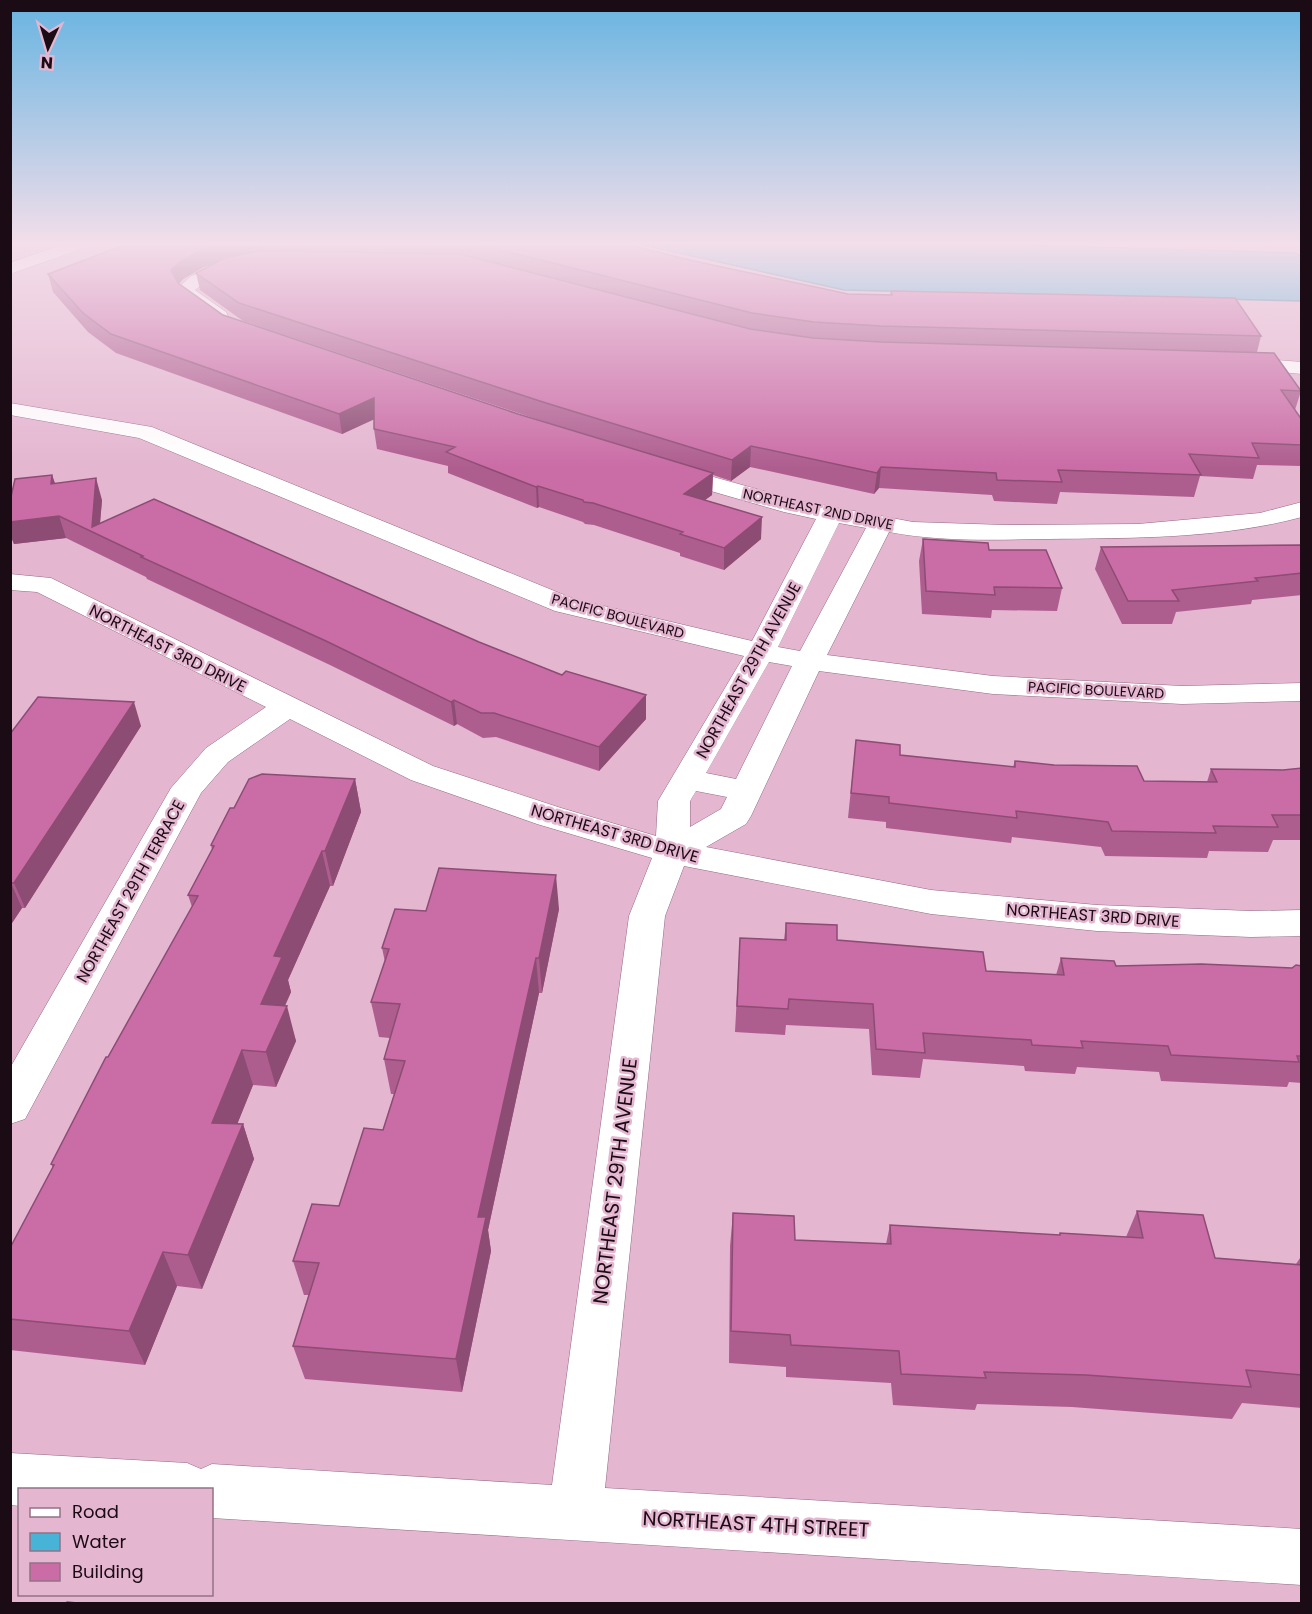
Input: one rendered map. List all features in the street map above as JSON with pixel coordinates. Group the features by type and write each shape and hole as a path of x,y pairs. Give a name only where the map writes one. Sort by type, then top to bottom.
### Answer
{"street":[{"path":"221,317 235,327"},
{"path":"1215,362 1300,368"},
{"name":"PACIFIC BOULEVARD","path":"10,409 144,432 565,605 761,652 809,661 993,685 1182,695 1302,692"},
{"name":"NORTHEAST 2ND DRIVE","path":"652,467 793,507 913,529 1005,532 1138,531 1261,520 1302,509"},
{"name":"NORTHEAST 29TH AVENUE","path":"575,1513 648,916 672,852 674,801 761,652 831,514"},
{"path":"672,852 734,816 809,661 881,523"},
{"path":"808,560 856,569"},
{"name":"NORTHEAST 3RD DRIVE","path":"10,582 42,584 287,708 422,773 549,816 672,852 931,902 1097,918 1251,924 1302,923"},
{"name":"PACIFIC BOULEVARD","path":"1182,695 1302,670"},
{"name":"NORTHEAST 29TH TERRACE","path":"10,1107 187,788 217,756 287,708"},
{"name":"NORTHEAST 29TH AVENUE","path":"687,779 746,791"},
{"path":"10,1479 155,1488"},
{"name":"NORTHEAST 4TH STREET","path":"213,1491 1302,1557"}],"building":[{"path":"89,317 230,317 518,414 713,473 684,494 762,517 724,548 680,534 683,532 536,487 446,452 455,447 374,429 374,398 339,414 111,334"},
{"path":"283,317 705,317 750,329 813,338 1274,353 1301,391 1281,390 1302,420 1302,445 1252,443 1259,458 1189,454 1201,475 1058,470 1062,482 997,480 996,473 881,467 877,473 751,446 732,460 546,403"},
{"path":"782,317 1248,317 1261,336 881,326 814,322"},
{"path":"52,475 51,484 96,478 92,527 154,499 479,642 562,675 566,671 646,695 599,747 494,713 481,713 454,700 451,702 326,641 141,557 143,556 59,516 10,522 10,501 15,479"},
{"path":"923,539 988,543 989,550 1046,550 1062,588 994,587 995,595 926,591"},
{"path":"1302,545 1302,573 1255,578 1258,581 1172,590 1179,601 1128,601 1101,547"},
{"path":"38,697 134,702 14,883 10,884 10,734"},
{"path":"856,740 900,745 900,755 1015,767 1015,761 1054,765 1137,766 1144,781 1217,782 1211,769 1302,768 1302,815 1272,815 1278,827 1213,826 1216,833 1112,831 1108,822 1016,811 1017,818 889,803 889,797 851,793"},
{"path":"262,774 355,779 325,851 322,851 274,956 282,957 261,1004 287,1006 266,1052 242,1050 212,1123 243,1124 188,1255 163,1252 129,1331 10,1319 10,1248 54,1165 51,1164 106,1057 198,896 188,895 214,846 211,845 230,808 234,808 249,779"},
{"path":"439,868 556,875 539,958 536,958 478,1217 486,1217 456,1359 293,1346 319,1263 293,1261 312,1204 339,1206 364,1128 383,1130 405,1061 384,1059 400,1004 371,1002 389,949 382,948 395,909 426,911"},
{"path":"786,923 837,925 837,940 983,952 986,971 1064,975 1061,958 1114,961 1116,966 1201,964 1292,968 1296,965 1302,966 1302,1056 1297,1056 1299,1062 1171,1055 1168,1046 1081,1041 1083,1048 1032,1045 1031,1040 923,1033 925,1053 876,1049 873,1004 789,999 788,1009 737,1006 740,938 786,940"},
{"path":"1137,1211 1203,1215 1215,1258 1302,1265 1302,1375 1246,1370 1251,1387 1086,1375 984,1372 986,1378 901,1374 899,1351 791,1345 790,1335 731,1331 733,1213 794,1216 795,1240 891,1244 890,1225 1143,1238"}]}
